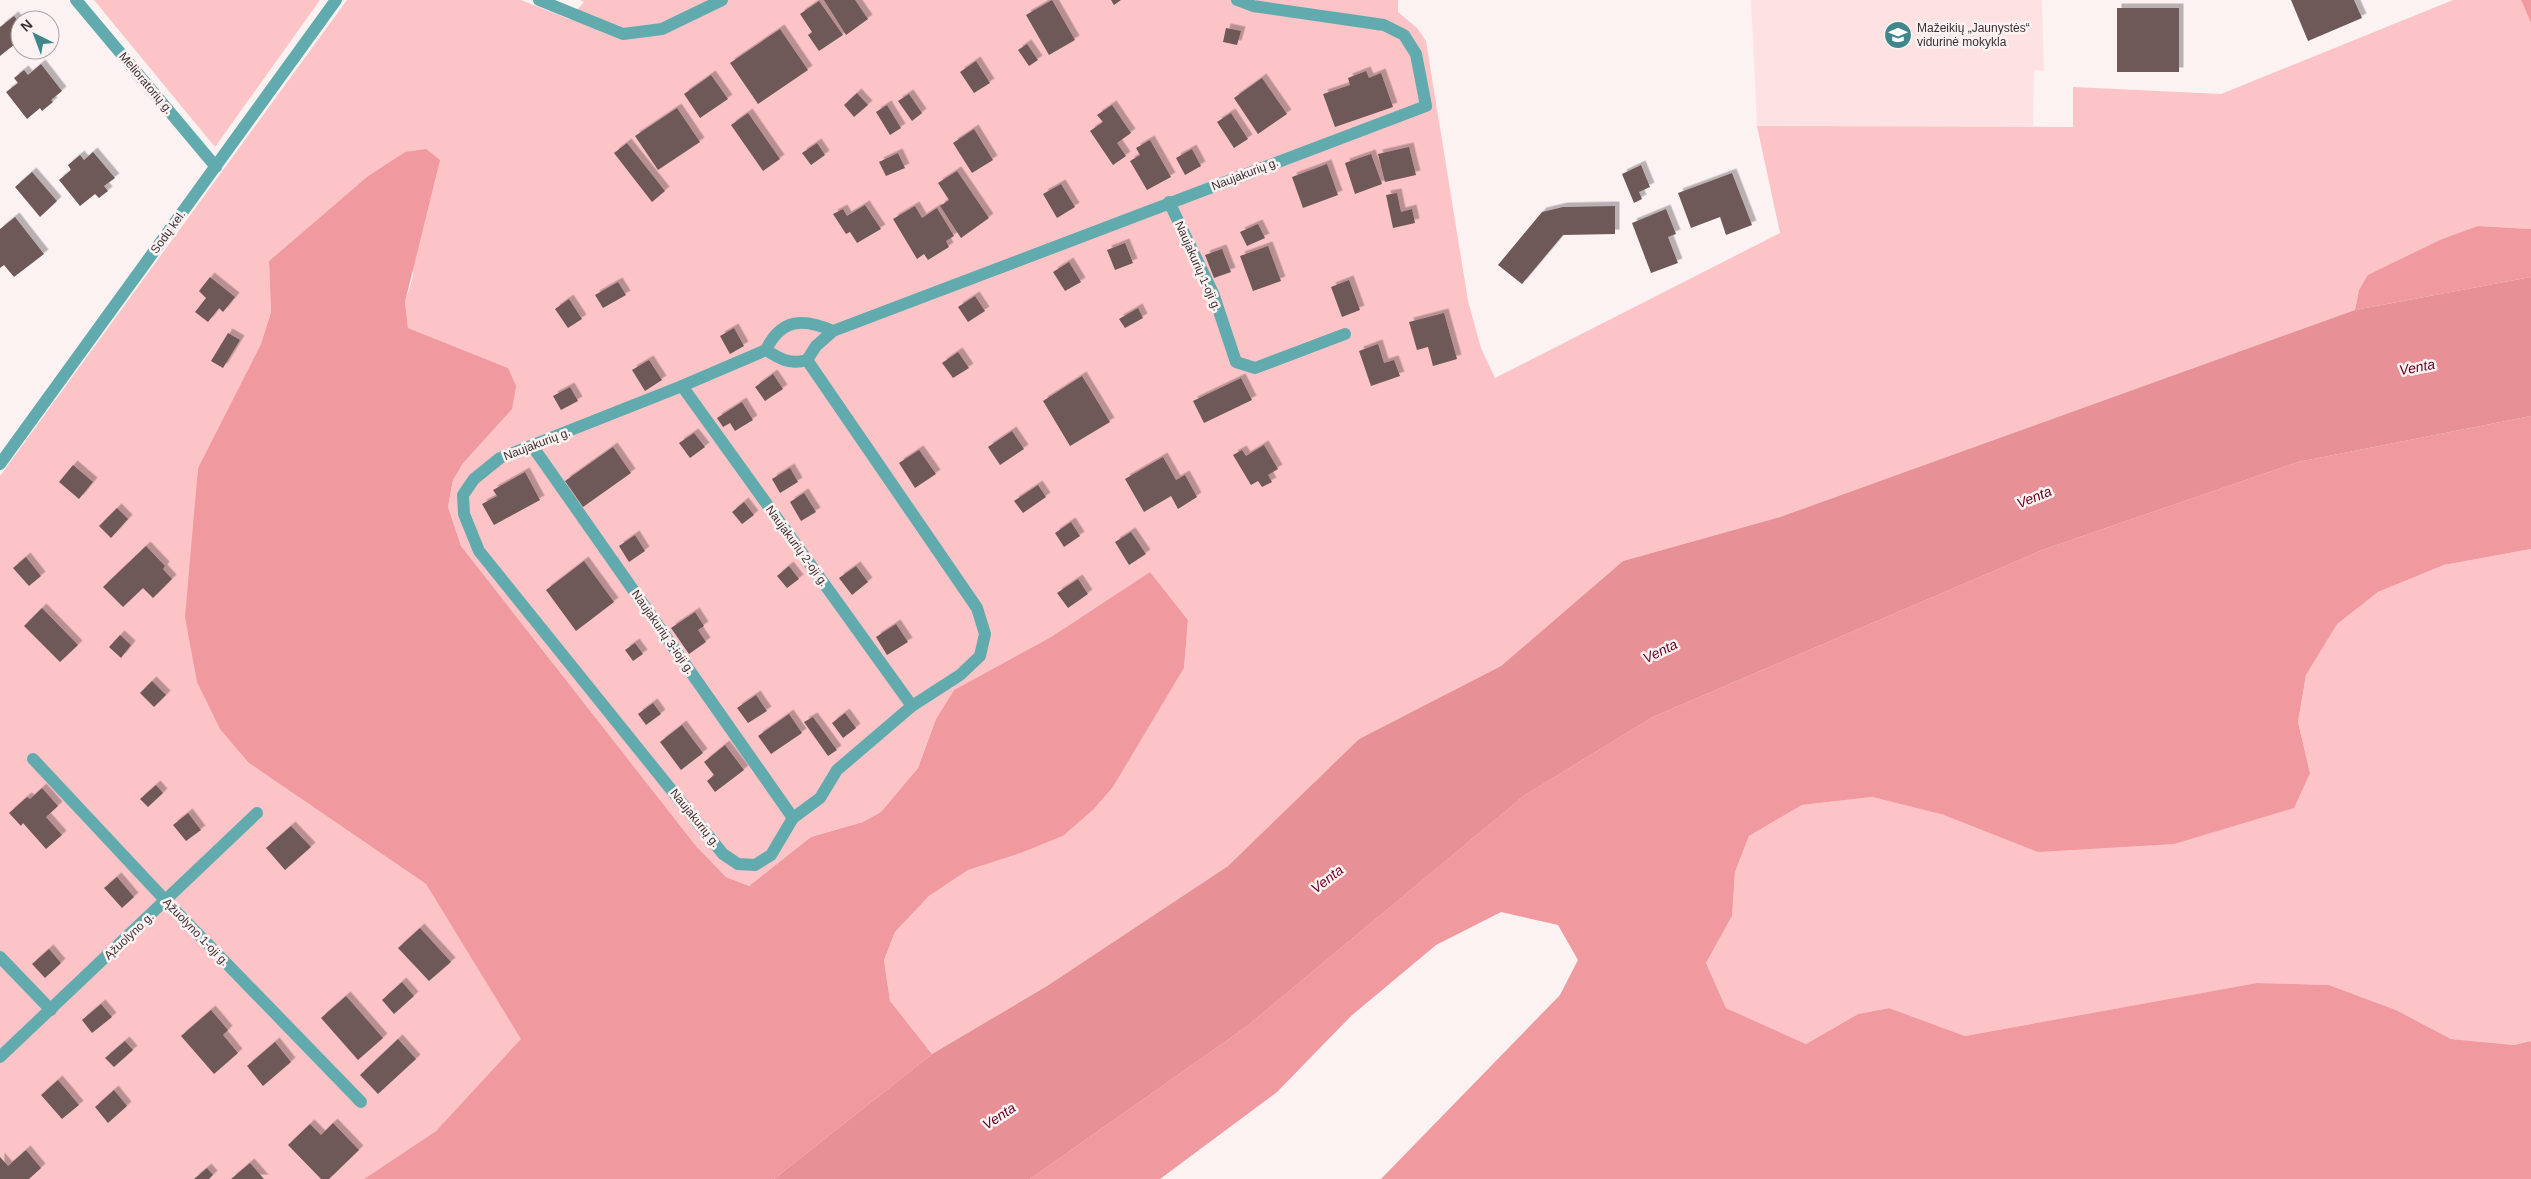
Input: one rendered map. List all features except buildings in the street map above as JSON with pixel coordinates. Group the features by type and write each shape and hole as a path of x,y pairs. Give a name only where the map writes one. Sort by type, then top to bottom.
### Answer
{"street":[{"name":"Melioratorių g.","path":"76,0 216,166"},
{"name":"Sodų kel.","path":"0,464 336,0"},
{"path":"539,0 623,34 662,29 722,0"},
{"name":"Naujakurių g.","path":"766,350 533,447 500,458 474,479 463,495 464,514 479,551 723,854 738,864 755,866 771,855 793,818 820,798 837,770 912,706 960,675 980,656 985,634 977,608 807,360 816,346 833,331 1426,106 1416,54 1404,35 1384,25 1253,6 1237,0"},
{"name":"Naujakurių 1-oji g.","path":"1169,202 1214,292 1236,362 1255,368 1345,334"},
{"path":"807,360 797,363 783,360 766,350 772,337 784,326 800,322 815,323 833,331"},
{"name":"Naujakurių 2-oji g.","path":"682,386 912,706"},
{"name":"Naujakurių 3-ioji g.","path":"533,447 793,818"},
{"name":"Ąžuolyno 1-oji g.","path":"33,759 166,901 361,1102"},
{"name":"Ąžuolyno g.","path":"0,1057 257,813"},
{"path":"0,957 51,1010"}],"shaded area":[{"path":"94,0 320,0 215,147"},
{"path":"347,0 521,0 569,19 584,2 580,0 1398,0 1398,12 1417,28 1426,41 1468,301 1481,348 1495,378 1780,233 1757,126 2073,127 2073,87 2221,94 2453,0 2521,0 2531,23 2531,229 2478,226 2359,290 2355,310 1780,517 1623,561 1501,666 1359,739 1228,866 1047,986 932,1054 890,1001 884,960 895,932 929,896 968,870 1021,853 1063,836 1094,809 1113,787 1184,668 1188,620 1150,572 1051,637 954,690 936,719 918,768 881,812 863,822 811,837 749,886 726,877 696,846 461,546 448,507 453,480 508,368 408,328 405,302 413,277 405,152 368,176 269,261 271,312 261,344 198,468 193,536 249,763 426,884 522,1039 436,1131 364,1179 0,1179 0,476"},
{"name":"Mažeikių „Jaunystės“ vidurinė mokykla","path":"1751,0 2042,0 2044,71 2034,70 2033,128 1757,126"},
{"path":"2521,0 2531,0 2531,23"},
{"path":"426,149 440,160 405,302 408,328 508,368 516,386 512,409 463,463 453,480 448,507 461,546 696,846 726,877 749,886 811,837 863,822 881,812 918,768 936,719 954,690 1051,637 1150,572 1188,620 1184,668 1113,787 1094,809 1063,836 1021,853 968,870 929,896 895,932 884,960 890,1001 932,1054 774,1179 364,1179 436,1131 521,1039 426,884 249,763 220,729 197,682 185,617 198,468 261,344 271,312 269,261 368,176 405,152"},
{"path":"2478,226 2531,229 2531,277 2355,310 2359,290 2368,275 2440,240"},
{"path":"2531,416 2531,549 2444,565 2378,592 2337,624 2306,675 2298,722 2310,773 2294,808 2174,844 2038,852 1944,815 1872,797 1802,805 1749,836 1735,872 1732,916 1706,963 1726,1008 1806,1044 1858,1014 1889,1008 1965,1036 2257,983 2329,985 2396,1010 2451,1039 2514,1045 2531,1041 2531,1179 1381,1179 1560,995 1578,960 1558,925 1501,912 1436,945 1351,1016 1277,1092 1160,1179 1030,1179 1246,1027 1525,795 1653,717 2045,549 2298,462"},
{"path":"2531,549 2531,1041 2514,1045 2451,1039 2396,1010 2329,985 2258,983 1965,1036 1889,1008 1858,1014 1806,1044 1726,1008 1706,963 1732,916 1735,872 1749,836 1802,805 1872,797 1944,815 2310,773 2298,722 2306,675 2337,623 2378,592 2444,565"}],"water":[{"name":"Venta","path":"2531,277 2531,416 2298,462 2045,549 1653,717 1525,795 1246,1027 1030,1179 774,1179 932,1054 1047,986 1228,866 1359,739 1501,666 1623,561 1780,517 2355,310"}],"place":[{"name":"Mažeikių „Jaunystės“ vidurinė mokykla","path":"1898,35"}]}
